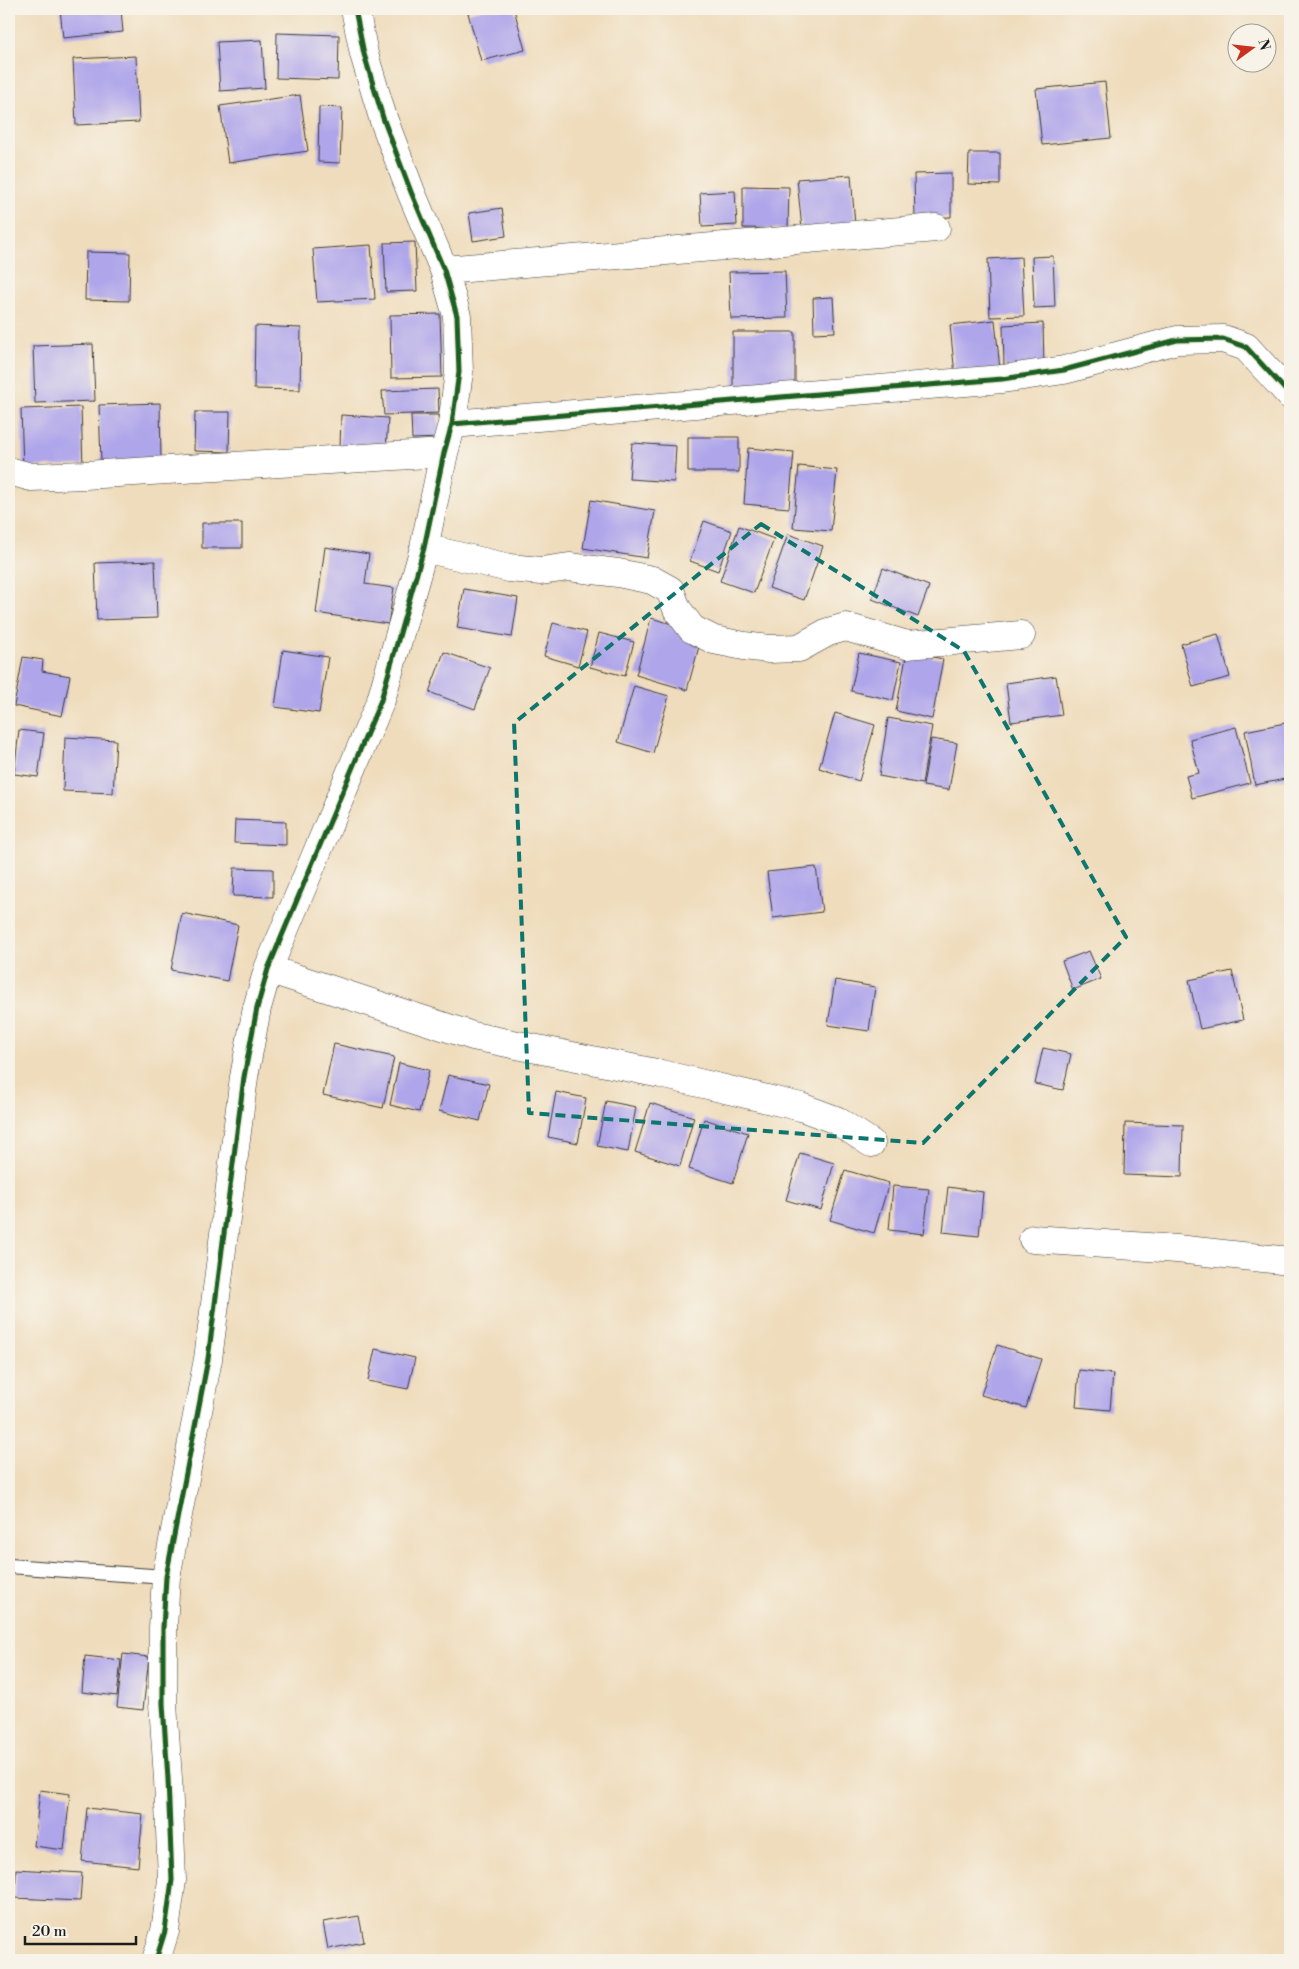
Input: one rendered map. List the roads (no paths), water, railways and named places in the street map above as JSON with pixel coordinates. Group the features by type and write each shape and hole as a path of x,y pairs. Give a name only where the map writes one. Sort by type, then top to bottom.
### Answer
{"street":[{"path":"156,1960 165,1931 172,1880 163,1704 163,1628 166,1577 208,1359 244,1077 257,1008 268,969 380,700 424,548 452,424 459,372 457,316 444,270 411,192 383,118 364,54 355,9"},
{"path":"444,270 936,228"},
{"path":"452,424 1002,379 1064,370 1177,340 1223,339 1246,347 1290,395"},
{"path":"9,471 31,477 85,475 444,453"},
{"path":"424,548 508,568 541,571 569,567 652,580 670,590 677,609 692,629 714,640 744,646 769,649 799,648 828,632 846,627 907,645 1020,635"},
{"path":"268,969 473,1036 661,1074 801,1107 836,1120 871,1143"},
{"path":"1032,1239 1177,1249 1290,1261"}],"lane":[{"path":"9,1566 166,1577"}]}
